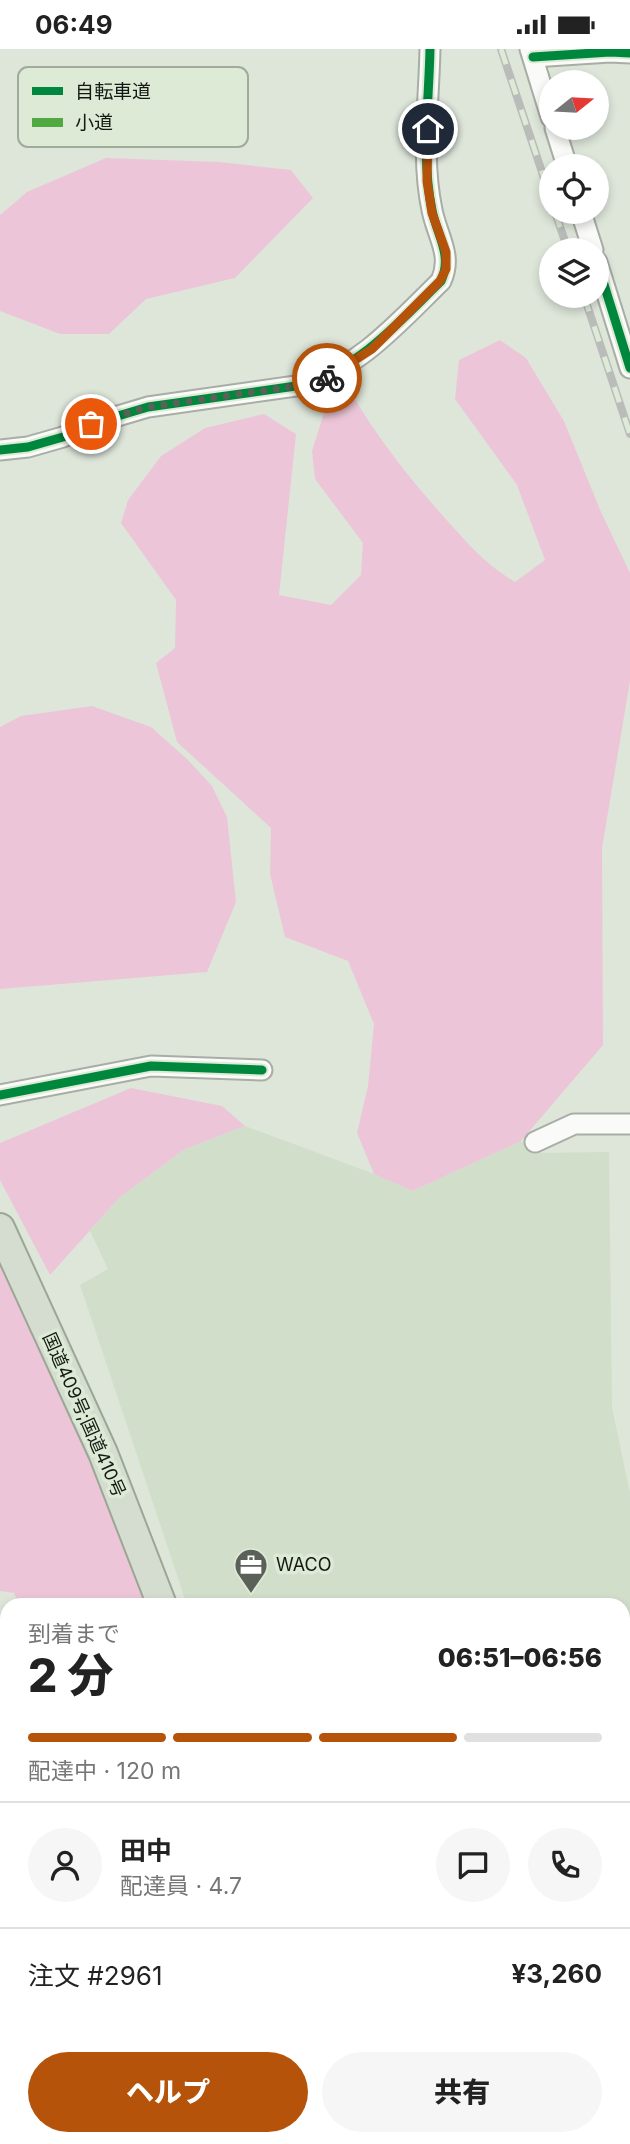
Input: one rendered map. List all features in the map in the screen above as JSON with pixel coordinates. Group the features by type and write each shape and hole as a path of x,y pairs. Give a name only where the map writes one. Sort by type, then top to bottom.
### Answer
{"highway":[{"name":"国道409号;国道410号","path":"0,1228 103,1453 159,1598"}],"street":[{"path":"0,450 29,447 148,407 303,385 327,378 372,349 440,281 446,269 446,252 432,213 427,181 434,49"},
{"path":"539,79 531,53 630,53"},
{"path":"609,301 630,368"},
{"path":"0,1095 151,1066 262,1070"},
{"path":"535,1142 573,1124 630,1124"}],"shaded area":[{"path":"106,158 219,162 291,170 313,198 235,278 146,299 109,334 60,334 0,311 0,215 27,192"},
{"path":"500,340 526,358 564,421 601,512 630,573 630,681 602,848 603,1045 521,1141 413,1191 374,1174 357,1133 368,1086 374,1024 348,961 285,937 270,874 271,828 177,742 156,663 175,648 176,600 121,523 128,500 161,456 205,428 264,414 296,434 279,595 331,605 361,575 363,543 315,479 312,451 328,400 350,391 382,441 431,502 477,553 515,582 545,560 517,485 455,399 459,360"},
{"path":"92,706 151,727 212,786 227,817 236,902 207,972 0,989 0,727 21,716"},
{"path":"131,1088 222,1106 245,1126 185,1149 120,1197 50,1275 0,1180 0,1143"},
{"path":"245,1126 413,1191 521,1141 534,1153 609,1152 612,1408 630,1493 630,1598 185,1598 80,1285 108,1269 90,1231 120,1197 185,1149"},
{"path":"0,1261 26,1313 148,1598 16,1598 14,1593 0,1591"}],"railway":[{"path":"501,49 539,163"},
{"path":"559,224 564,238"},
{"path":"588,308 630,434"}],"cycle path":[{"path":"0,450 28,447 63,437 91,424 148,407 303,385 343,367 378,342 441,281 444,272 445,254 432,210 427,170 430,49"},
{"path":"533,57 630,53"},
{"path":"609,301 630,368"},
{"path":"0,1095 151,1066 262,1070"}],"way so far":[{"path":"91,424 148,407 303,385 327,378"}],"place":[{"name":"WACO","path":"251,1595"}],"route":[{"path":"327,378 372,349 440,281 446,269 446,252 432,213 427,181 428,129"}]}
